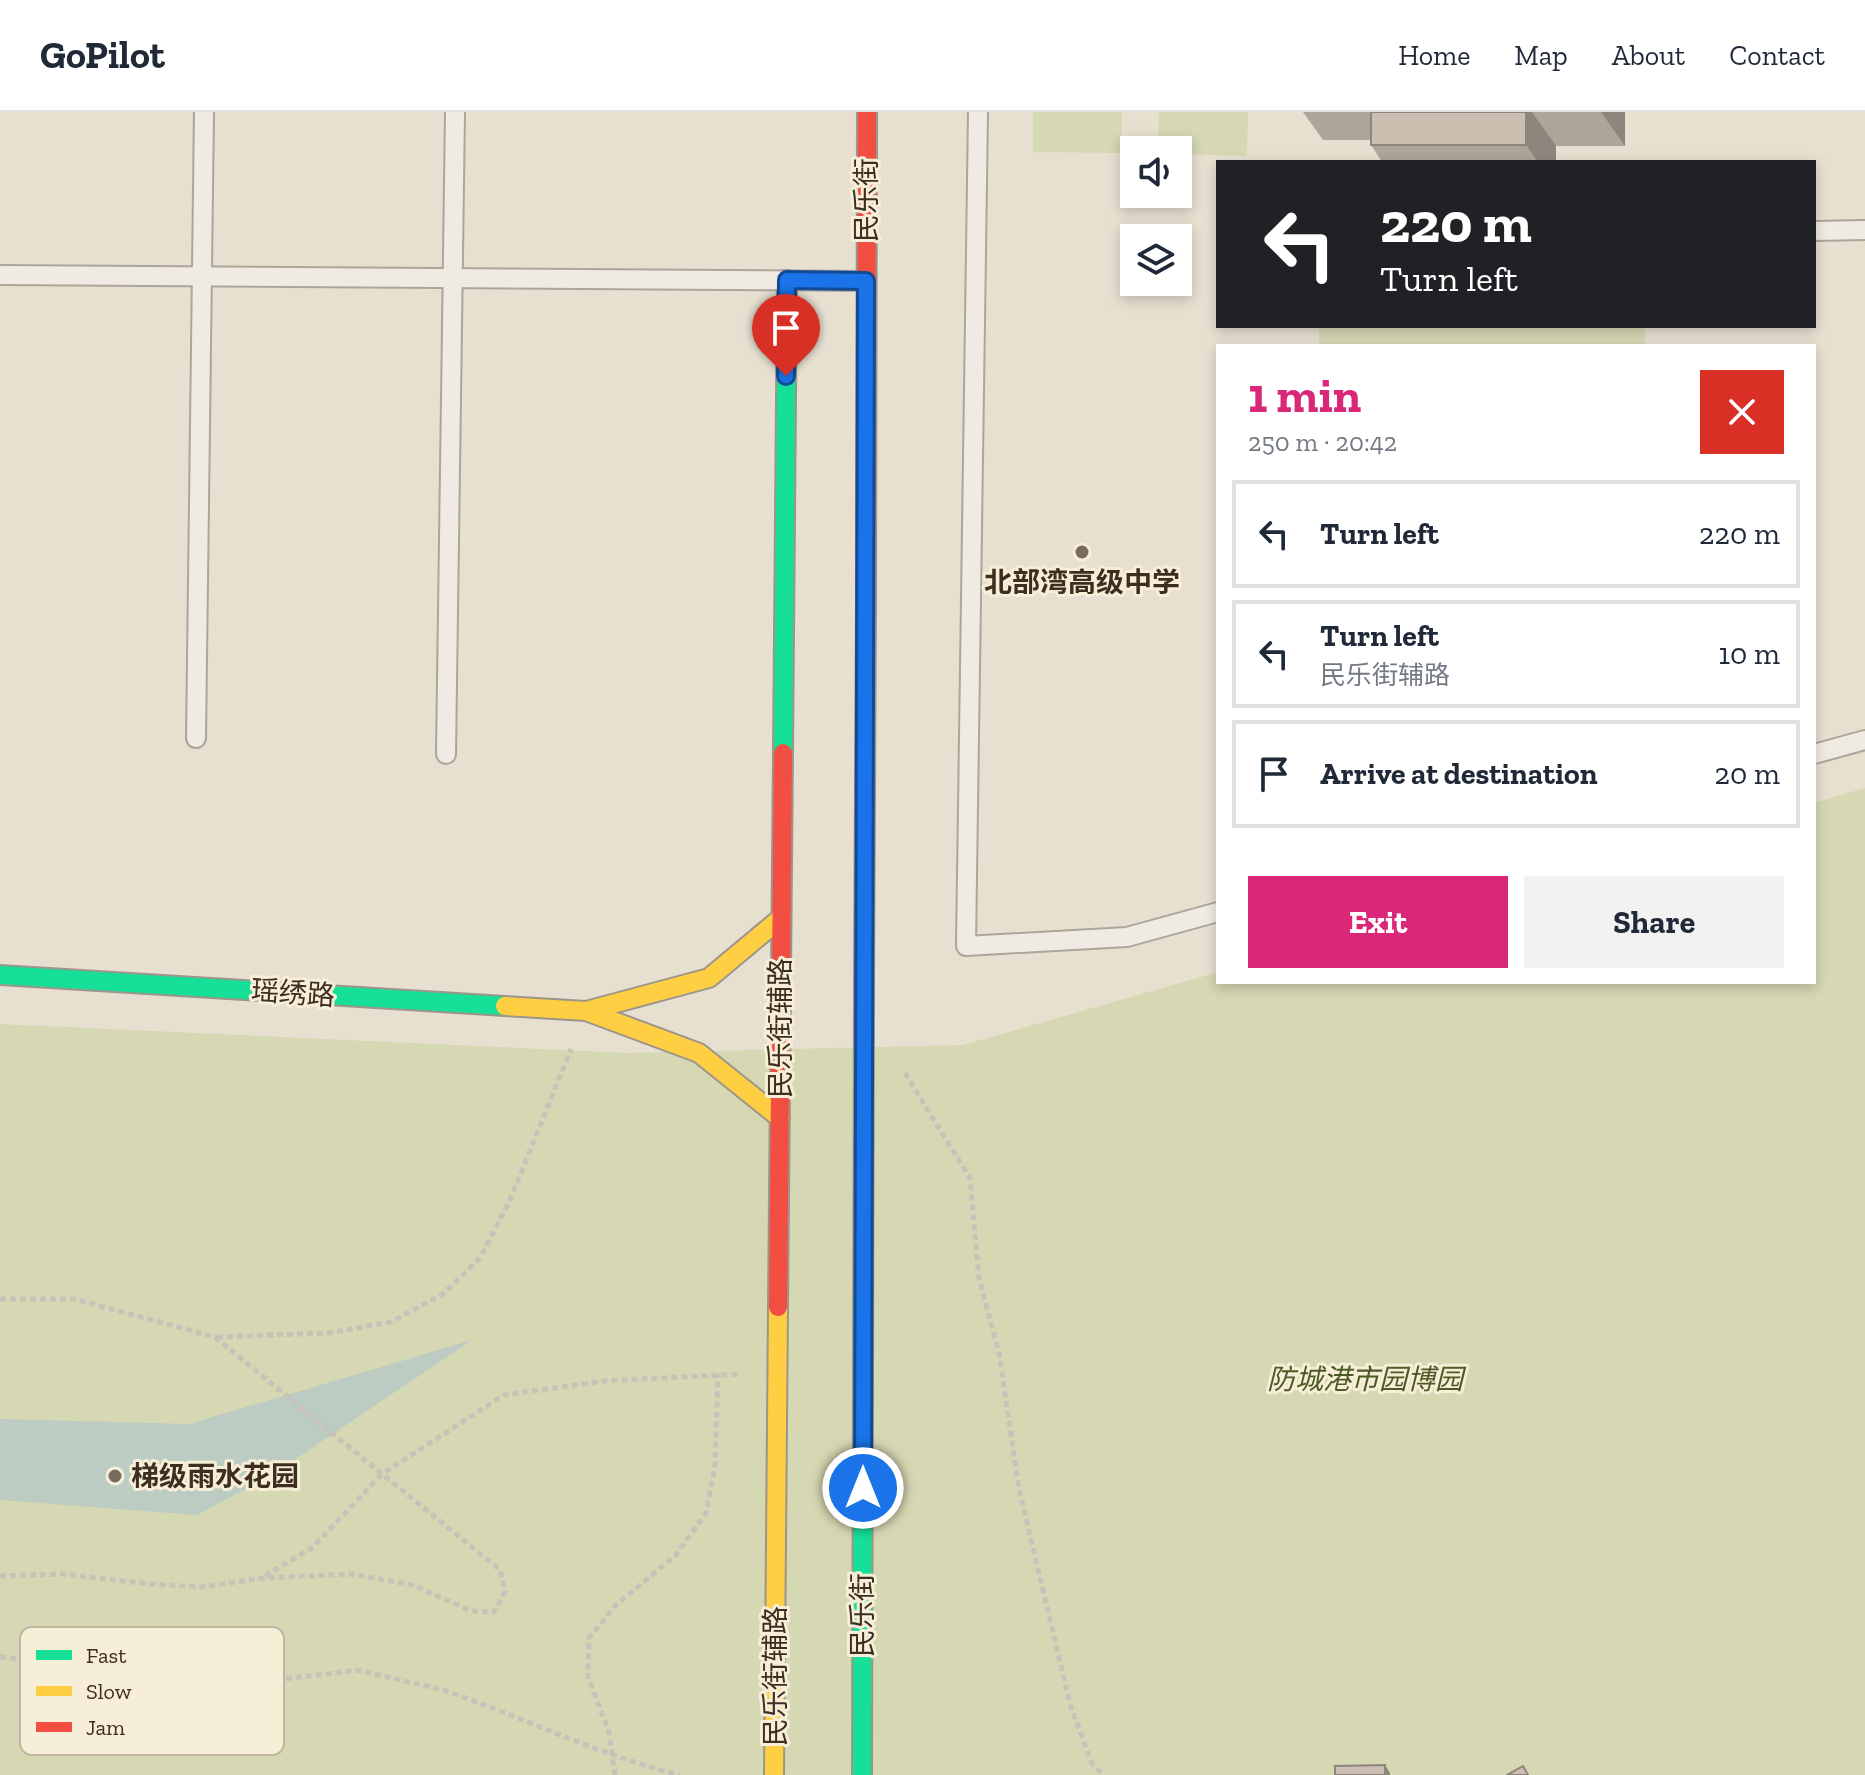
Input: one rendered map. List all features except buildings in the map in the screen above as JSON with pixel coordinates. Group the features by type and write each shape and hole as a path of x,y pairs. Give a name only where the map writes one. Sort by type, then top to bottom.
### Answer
{"street":[{"name":"民乐街","path":"862,1775 867,112"},
{"name":"民乐街辅路","path":"774,1775 787,280"},
{"name":"瑶绣路","path":"586,1011 709,978 781,918"},
{"name":"瑶绣路","path":"0,975 586,1011 699,1053 780,1118"}],"lane":[{"path":"196,738 204,112"},
{"path":"446,754 455,112"},
{"path":"978,112 966,946 1127,937 1216,913"},
{"path":"1816,231 1865,230"},
{"path":"0,275 866,281"},
{"path":"1816,753 1865,740"}],"path":[{"path":"0,1299 75,1299 215,1337 328,1333 391,1322 443,1294 480,1258 510,1200 586,1011"},
{"path":"897,1060 970,1178 979,1278 999,1353 1019,1489 1070,1704 1091,1762 1103,1775"},
{"path":"0,1576 63,1574 202,1587 262,1578 352,1574 413,1585 471,1611 494,1612 505,1592 500,1570 215,1337"},
{"path":"615,1775 609,1732 588,1677 589,1638 616,1605 675,1556 706,1513 715,1466 718,1374"},
{"path":"262,1578 313,1547 382,1474 504,1395 604,1381 718,1374 777,1375"},
{"path":"0,1657 20,1659"},
{"path":"284,1679 358,1670 443,1690 502,1710 608,1754 680,1775"}],"green space":[{"path":"1033,112 1122,112 1120,153 1033,152"},
{"path":"1159,112 1248,112 1247,156 1192,154 1192,136 1158,136"},
{"path":"1319,328 1645,328 1645,344 1319,344"},
{"name":"防城港市园博园","path":"1865,788 1865,1775 0,1775 0,1024 627,1053 963,1045 1216,973 1216,984 1816,984 1816,802"}],"shaded area":[{"path":"472,1340 272,1475 197,1515 0,1500 0,1419 189,1424"}],"traffic: fast":[{"path":"783,753 787,280"},
{"path":"0,975 505,1006"},
{"path":"862,1775 864,977"}],"traffic: slow":[{"path":"864,977 866,600"},
{"path":"586,1011 709,978 781,918"},
{"path":"505,1006 586,1011 699,1053 780,1118"},
{"path":"774,1775 778,1307"}],"traffic: jam":[{"path":"866,600 867,112"},
{"path":"778,1307 783,753"}],"place":[{"name":"北部湾高级中学","path":"1082,552"},
{"name":"梯级雨水花园","path":"115,1476"}],"route":[{"path":"786,376 787,280 866,281 863,1488"}]}
